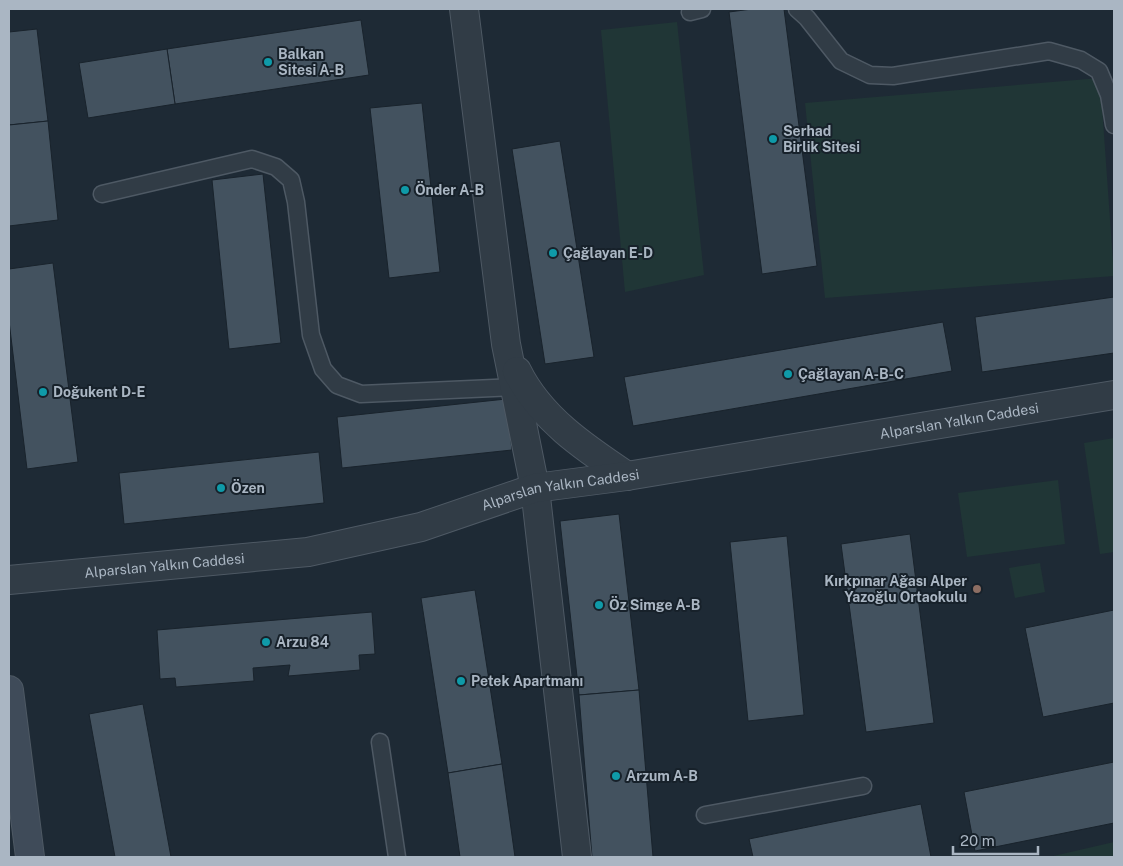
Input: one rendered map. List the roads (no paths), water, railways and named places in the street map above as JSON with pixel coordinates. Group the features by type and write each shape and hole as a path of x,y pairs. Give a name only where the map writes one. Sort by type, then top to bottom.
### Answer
{"street":[{"path":"464,9 506,344 535,488 578,857"},
{"path":"506,344 518,373 533,397 547,414 578,442 628,476"},
{"name":"Alparslan Yalkın Caddesi","path":"9,580 308,552 420,527 535,488 628,476 1114,395"},
{"path":"9,690 30,857"}],"lane":[{"path":"798,9 841,61 870,75 893,76 1049,51 1081,60 1099,71 1109,95 1114,125"},
{"path":"102,194 252,159 276,168 290,180 296,202 312,336 322,369 337,385 361,394 514,387"},
{"path":"380,742 397,857"},
{"path":"705,815 863,786"}],"place":[{"name":"Balkan Sitesi A-B","path":"268,62"},
{"name":"Serhad Birlik Sitesi","path":"773,139"},
{"name":"Önder A-B","path":"405,190"},
{"name":"Çağlayan E-D","path":"553,253"},
{"name":"Çağlayan A-B-C","path":"788,374"},
{"name":"Doğukent D-E","path":"43,392"},
{"name":"Özen","path":"221,488"},
{"name":"Kırkpınar Ağası Alper Yazoğlu Ortaokulu","path":"977,589"},
{"name":"Öz Simge A-B","path":"599,605"},
{"name":"Arzu 84","path":"266,642"},
{"name":"Petek Apartmanı","path":"461,681"},
{"name":"Arzum A-B","path":"616,776"}]}
